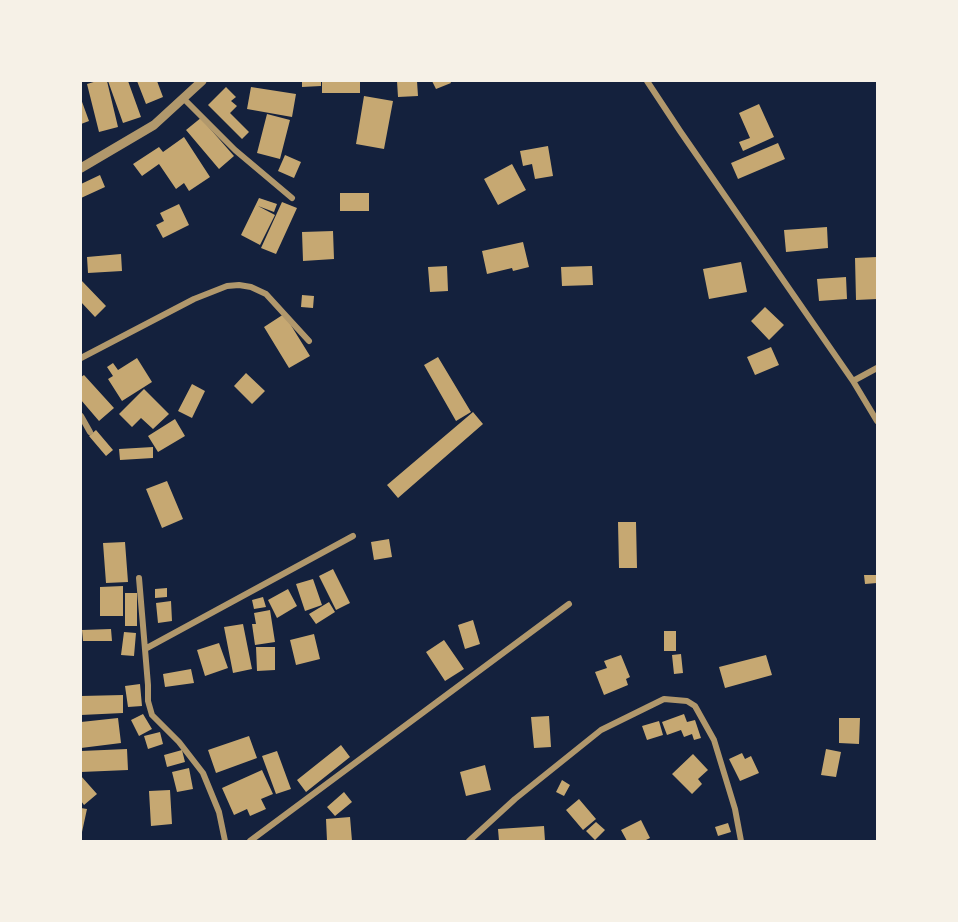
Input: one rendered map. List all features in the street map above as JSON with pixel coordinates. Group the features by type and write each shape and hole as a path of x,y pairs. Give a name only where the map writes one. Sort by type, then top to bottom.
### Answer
{"street":[{"path":"81,168 154,124 202,81"},
{"path":"646,81 853,381 877,421"},
{"path":"183,98 236,150 292,198"},
{"path":"81,358 194,298 227,286 239,285 251,287 266,294 309,341"},
{"path":"853,381 877,368"},
{"path":"81,416 90,432"},
{"path":"145,650 353,536"},
{"path":"139,578 148,701 152,715 203,772 219,813 225,841"},
{"path":"250,841 569,604"},
{"path":"469,841 515,799 601,730 664,699 687,701 695,706 705,723 714,741 728,786 741,841"}],"building":[{"path":"107,81 118,127 99,132 87,84"},
{"path":"108,81 128,81 141,117 123,123"},
{"path":"137,81 157,81 163,97 146,104"},
{"path":"302,81 321,81 321,86 302,87"},
{"path":"322,81 360,81 360,93 322,93"},
{"path":"397,81 417,81 418,96 398,97"},
{"path":"432,81 450,81 451,83 436,89"},
{"path":"226,87 236,97 231,101 237,106 230,113 249,132 242,139 208,105"},
{"path":"251,87 296,94 292,117 247,109"},
{"path":"364,96 393,101 384,149 356,144"},
{"path":"81,99 89,121 81,124"},
{"path":"759,104 774,137 743,151 739,142 750,138 739,113"},
{"path":"267,114 290,120 280,159 257,153"},
{"path":"202,117 234,156 219,169 186,130"},
{"path":"184,137 210,177 189,191 184,183 176,189 159,164 142,176 133,164 159,147 163,152"},
{"path":"778,143 785,159 738,179 731,163"},
{"path":"548,146 553,176 535,179 532,164 523,166 520,151"},
{"path":"285,155 301,162 294,178 278,171"},
{"path":"512,164 526,190 498,205 484,179"},
{"path":"100,175 105,187 81,198 81,184"},
{"path":"340,193 369,193 369,211 340,211"},
{"path":"259,198 277,204 274,212 258,206 275,215 260,245 241,235"},
{"path":"282,202 297,208 276,254 261,248"},
{"path":"179,204 189,225 163,238 156,225 164,221 160,213"},
{"path":"827,227 828,248 786,252 784,230"},
{"path":"333,231 334,259 303,261 302,232"},
{"path":"523,242 529,267 513,271 512,268 487,274 482,251"},
{"path":"121,254 122,271 88,273 87,257"},
{"path":"877,257 877,299 856,300 855,258"},
{"path":"741,262 747,292 709,299 703,269"},
{"path":"447,266 448,291 430,292 428,267"},
{"path":"592,266 593,285 562,286 561,267"},
{"path":"846,277 847,299 819,301 817,279"},
{"path":"81,280 106,306 95,317 81,302"},
{"path":"302,295 314,296 313,308 301,307"},
{"path":"765,307 784,325 769,340 751,321"},
{"path":"284,314 310,356 289,368 264,327"},
{"path":"771,347 779,365 755,375 747,357"},
{"path":"438,357 471,412 456,421 424,365"},
{"path":"137,358 152,382 122,401 108,379 113,376 107,367 113,363 118,370"},
{"path":"246,373 265,391 252,404 234,386"},
{"path":"84,375 114,408 99,421 81,400 81,377"},
{"path":"192,384 205,391 192,418 178,411"},
{"path":"144,389 169,414 153,429 141,418 132,427 119,414"},
{"path":"473,412 483,424 398,498 387,485"},
{"path":"175,419 185,436 158,452 148,436"},
{"path":"96,430 113,450 106,456 89,436"},
{"path":"153,447 153,458 120,460 119,449"},
{"path":"167,481 183,519 162,528 146,489"},
{"path":"618,522 636,522 637,568 619,568"},
{"path":"389,539 392,557 374,560 371,542"},
{"path":"125,542 128,582 106,583 103,543"},
{"path":"333,569 350,603 336,610 319,576"},
{"path":"864,575 877,575 877,583 865,584"},
{"path":"313,579 322,605 305,611 296,584"},
{"path":"123,586 123,616 100,616 100,587"},
{"path":"167,588 167,597 155,598 155,589"},
{"path":"288,589 297,606 277,618 268,600"},
{"path":"125,593 137,593 137,626 125,626"},
{"path":"263,597 266,607 254,609 252,600"},
{"path":"171,601 172,621 158,623 156,603"},
{"path":"329,602 335,612 316,624 309,614"},
{"path":"270,610 275,642 255,645 252,624 256,624 254,613"},
{"path":"473,620 480,644 465,649 458,625"},
{"path":"243,624 252,669 233,673 224,627"},
{"path":"111,629 112,641 83,641 82,630"},
{"path":"664,631 676,631 676,651 664,651"},
{"path":"124,632 136,633 134,656 121,655"},
{"path":"314,634 320,659 296,665 290,640"},
{"path":"444,640 464,669 445,681 426,652"},
{"path":"219,643 228,668 205,676 197,650"},
{"path":"256,647 275,647 275,670 257,671"},
{"path":"681,654 683,673 674,674 672,655"},
{"path":"621,655 630,677 626,679 628,685 604,695 595,672 607,668 604,661"},
{"path":"766,655 772,675 725,688 719,667"},
{"path":"191,669 194,683 165,687 163,674"},
{"path":"140,684 142,706 128,707 125,686"},
{"path":"123,695 123,713 81,715 81,696"},
{"path":"143,714 152,729 139,736 131,720"},
{"path":"684,714 687,722 695,720 701,738 694,740 692,734 684,737 681,730 667,735 662,722"},
{"path":"549,716 551,747 534,748 531,717"},
{"path":"118,718 121,743 81,748 81,722"},
{"path":"839,718 860,718 859,744 839,743"},
{"path":"659,721 663,735 647,740 642,726"},
{"path":"160,732 163,744 148,749 144,736"},
{"path":"249,736 257,758 216,773 208,750"},
{"path":"341,745 350,757 306,792 297,780"},
{"path":"127,749 128,770 81,772 81,751"},
{"path":"826,749 841,752 836,777 821,775"},
{"path":"182,750 185,762 167,767 164,755"},
{"path":"277,751 291,789 276,794 262,756"},
{"path":"742,753 745,759 751,756 759,773 740,781 729,759"},
{"path":"693,754 708,770 698,779 702,784 692,794 672,774"},
{"path":"485,765 491,790 466,796 460,772"},
{"path":"189,768 193,789 177,792 172,772"},
{"path":"262,770 273,794 261,799 266,809 250,816 247,809 234,815 222,788"},
{"path":"81,776 97,794 84,805 81,801"},
{"path":"562,780 570,785 564,796 556,792"},
{"path":"170,790 172,824 151,826 149,791"},
{"path":"344,792 352,802 335,816 327,807"},
{"path":"579,799 596,819 583,830 566,810"},
{"path":"81,808 87,809 82,832 81,832"},
{"path":"350,817 352,841 327,841 326,819"},
{"path":"641,820 650,838 644,841 627,841 621,830"},
{"path":"596,822 605,830 595,840 586,831"},
{"path":"728,823 731,832 718,836 715,827"},
{"path":"544,826 545,841 499,841 498,829"}]}
